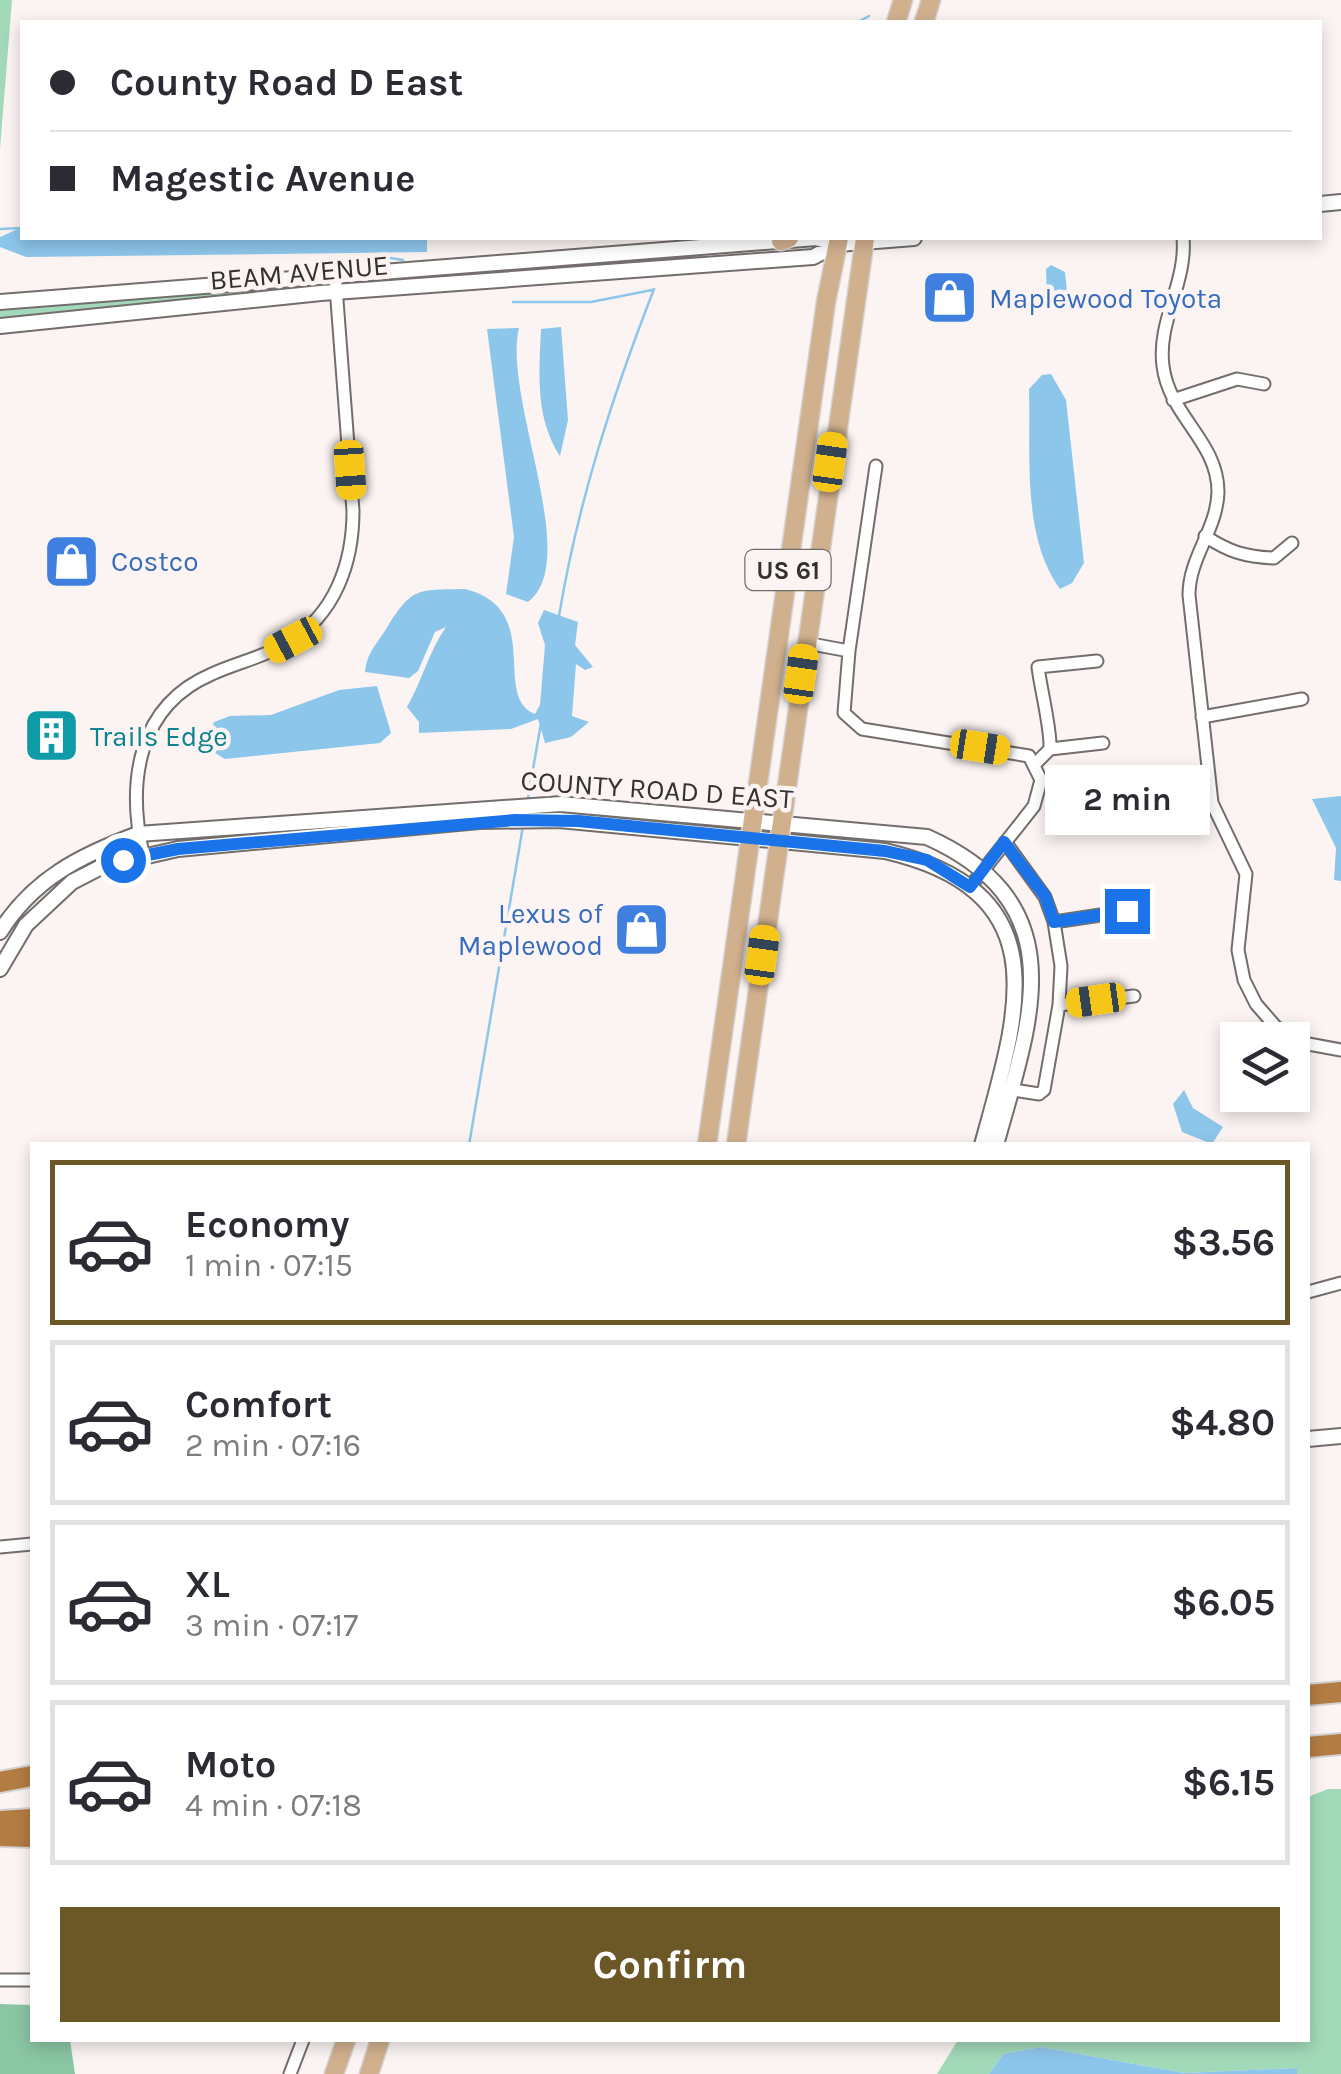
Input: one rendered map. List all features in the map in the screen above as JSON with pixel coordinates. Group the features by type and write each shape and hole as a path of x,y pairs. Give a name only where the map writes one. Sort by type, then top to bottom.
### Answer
{"highway":[{"path":"1310,1695 1341,1692"},
{"path":"1310,1739 1341,1740"},
{"path":"1310,1747 1341,1740"},
{"path":"0,1784 30,1776"},
{"path":"0,1784 30,1784"},
{"path":"0,1821 30,1819"},
{"path":"0,1836 30,1837"}],"main road":[{"name":"US 61","path":"736,1142 864,240"},
{"name":"US 61","path":"708,1142 750,829 839,241"},
{"path":"334,2074 345,2042"},
{"path":"368,2074 379,2042"}],"street":[{"name":"BEAM AVENUE","path":"0,302 772,240"},
{"name":"BEAM AVENUE","path":"0,326 336,292 813,258 839,241 864,240"},
{"path":"1183,240 1183,277 1162,346 1172,400 1208,448 1216,474 1217,502 1189,580 1212,803 1246,874 1238,950 1244,980 1256,1004 1276,1027 1303,1043 1341,1050"},
{"path":"143,854 138,834 140,750 168,703 212,674 293,640 332,600 342,578 353,534 353,511 335,274"},
{"path":"1172,400 1237,379 1264,384"},
{"path":"876,466 843,700 852,723 862,729 1012,752 1036,763"},
{"path":"1206,536 1230,552 1252,557 1274,558 1292,544"},
{"path":"806,643 849,651"},
{"path":"1050,749 1038,667 1097,661"},
{"path":"1202,717 1302,699"},
{"path":"1036,763 1050,749 1103,743"},
{"path":"970,887 1040,792 1036,763"},
{"name":"COUNTY ROAD D EAST","path":"0,932 41,882 89,854 138,834 517,804 750,829"},
{"name":"COUNTY ROAD D EAST","path":"0,969 26,925 72,882 103,866 143,854 515,820 928,837 957,850 1014,909 1032,965 1033,1002 983,1142"},
{"name":"COUNTY ROAD D EAST","path":"780,831 927,860 970,887 1002,928 1018,985 996,1142"},
{"path":"1004,842 1045,896 1061,966 1059,1006 1044,1090 1039,1094 1004,1088"},
{"path":"1054,922 1127,911"},
{"path":"1059,1006 1134,996"},
{"path":"1310,1291 1341,1283"},
{"path":"1310,1439 1341,1436"},
{"path":"0,1547 30,1544"},
{"path":"0,1980 30,1980"},
{"path":"290,2074 302,2042"}],"green space":[{"path":"0,0 12,0 0,149"},
{"path":"280,288 303,291 68,310 0,321 0,311"},
{"path":"1341,1789 1341,2074 1297,2074 1297,2068 1184,2073 1041,2047 1003,2054 989,2074 937,2074 957,2042 1310,2042 1310,1796"},
{"path":"0,2004 30,2005 30,2042 70,2042 75,2074 0,2074"}],"water":[{"path":"20,228 20,240 427,240 427,252 26,257 0,247 0,237"},
{"path":"1051,265 1065,272 1068,301 1053,305 1047,299 1046,269"},
{"path":"561,327 568,420 560,456 542,411 540,362 541,329"},
{"path":"519,328 521,394 545,515 547,551 543,581 528,602 506,594 514,537 487,329"},
{"path":"1051,374 1066,400 1084,563 1072,583 1060,589 1039,544 1029,466 1029,389 1042,375"},
{"path":"465,589 489,599 504,614 511,633 517,690 523,704 535,714 540,705 545,645 538,623 544,610 578,622 575,645 593,667 585,670 576,664 572,716 589,722 571,737 545,743 538,719 511,729 419,733 419,722 407,707 446,627 435,632 418,671 409,678 365,672 373,649 410,598 425,591"},
{"path":"377,686 391,733 380,743 225,759 212,751 207,741 214,722 230,716 271,715 339,690"},
{"path":"1341,796 1341,881 1334,880 1336,848 1312,799"},
{"path":"1184,1090 1193,1108 1223,1127 1213,1142 1182,1132 1173,1104"},
{"path":"1041,2047 1184,2073 1297,2068 1297,2074 989,2074 1003,2054"}],"waterway":[{"path":"862,20 869,16"},
{"path":"0,229 20,228"},
{"path":"371,255 403,260"},
{"path":"559,616 598,450 654,289"},
{"path":"513,302 591,302 652,290"},
{"path":"528,798 541,723"},
{"path":"470,1142 523,826"}],"place":[{"name":"Maplewood Toyota","path":"950,298"},
{"name":"Costco","path":"72,561"},
{"name":"Trails Edge","path":"51,736"},
{"name":"Lexus of Maplewood","path":"642,929"}],"route":[{"path":"123,860 178,849 398,828 558,820 885,851 927,860 970,887 1004,842 1045,896 1054,922 1127,911"}]}
